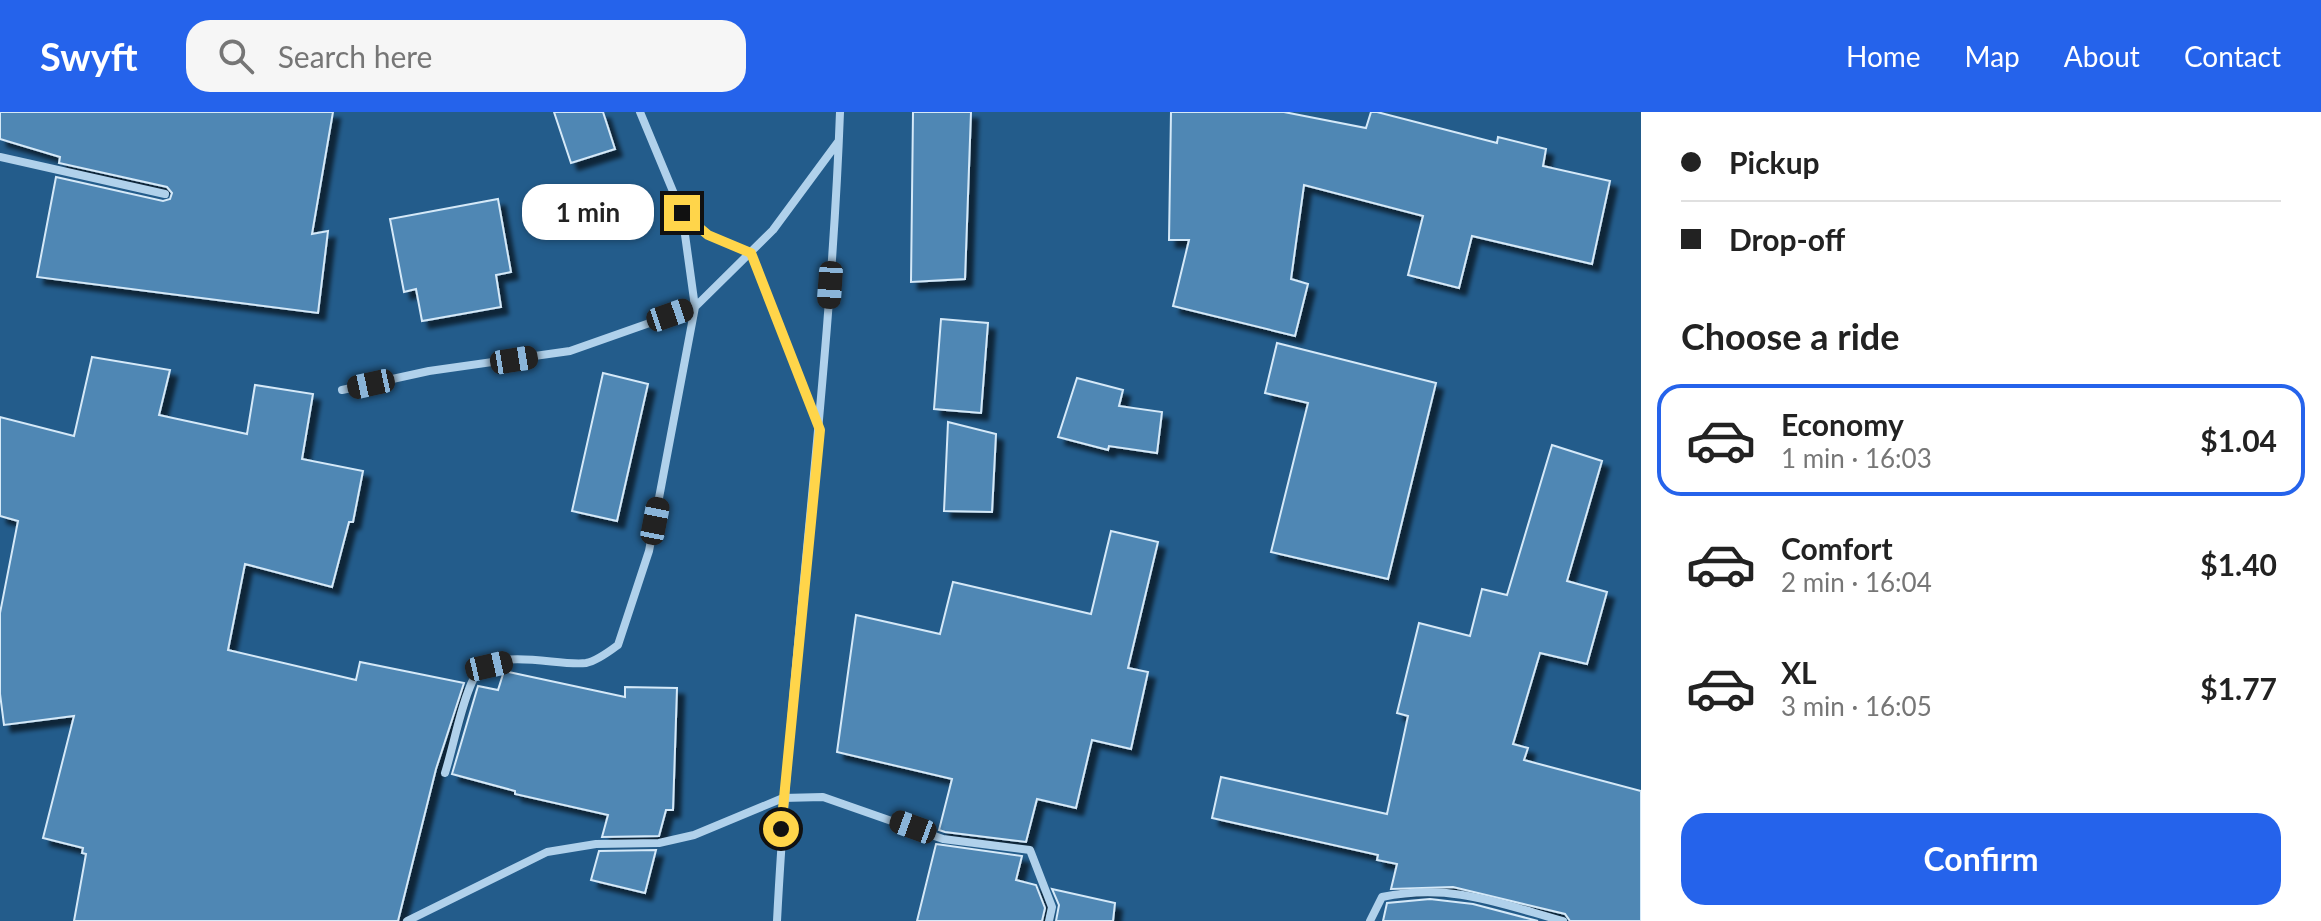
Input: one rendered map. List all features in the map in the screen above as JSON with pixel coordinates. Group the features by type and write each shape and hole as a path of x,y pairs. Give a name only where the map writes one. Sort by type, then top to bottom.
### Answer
{"street":[{"path":"445,773 475,677 489,666 523,658 588,663 618,645 649,551 695,307 682,213 640,112"},
{"path":"777,921 783,798 820,430 840,112"},
{"path":"342,390 429,371 570,351 695,307 773,230 839,141"},
{"path":"0,157 165,194"},
{"path":"682,213 708,235 751,253 820,430"},
{"path":"407,921 547,852 596,844 659,843 694,835 783,798 823,797 943,839 1030,850 1052,907 1049,921"},
{"path":"1370,921 1382,897 1416,890 1453,891 1563,921"}],"building":[{"path":"0,112 333,112 312,234 328,231 318,313 37,277 56,177 163,201 170,199 172,193 167,187 59,163 60,157 0,139"},
{"path":"554,112 603,112 615,149 571,163"},
{"path":"913,112 971,112 965,279 911,282"},
{"path":"1171,112 1284,112 1366,128 1371,112 1377,112 1497,143 1498,137 1546,149 1543,166 1610,181 1592,264 1472,236 1459,288 1408,275 1423,216 1304,185 1291,279 1308,284 1295,336 1173,306 1189,240 1169,240"},
{"path":"498,199 511,272 496,275 501,307 422,321 416,289 404,292 390,219"},
{"path":"941,319 988,323 981,413 934,409"},
{"path":"1277,343 1436,383 1388,579 1271,552 1308,403 1265,393"},
{"path":"92,357 170,370 159,415 247,434 255,385 313,394 302,459 363,471 353,522 349,522 332,587 245,564 228,650 356,680 360,662 464,683 436,769 398,921 74,921 86,854 82,853 83,848 43,838 74,716 4,725 0,694 0,613 18,521 0,516 0,417 74,436"},
{"path":"603,373 648,384 617,521 572,511"},
{"path":"1077,378 1123,390 1119,406 1162,412 1157,453 1109,446 1108,450 1058,437"},
{"path":"948,422 996,434 992,512 944,511"},
{"path":"1552,445 1602,461 1567,581 1607,592 1587,664 1540,653 1513,744 1528,748 1524,760 1641,791 1641,921 1570,921 1565,914 1453,887 1391,889 1397,864 1377,860 1378,855 1212,818 1221,777 1387,814 1408,716 1397,713 1419,623 1470,636 1482,589 1507,595"},
{"path":"1111,531 1158,542 1128,668 1148,672 1131,749 1092,740 1076,808 1037,799 1026,842 945,832 939,830 952,779 837,752 856,615 940,634 953,582 1091,614"},
{"path":"504,671 625,697 625,687 677,688 673,810 666,810 659,836 602,837 608,815 515,794 515,791 452,774 478,686 498,690"},
{"path":"936,844 1022,856 1016,880 1036,885 1045,908 1042,921 917,921"},
{"path":"656,850 645,893 591,880 599,851"},
{"path":"1052,889 1115,903 1113,921 1056,921 1059,905"},
{"path":"1430,899 1473,904 1538,921 1383,921 1387,903"}],"route":[{"path":"682,213 708,235 751,253 820,430 781,829"}]}
